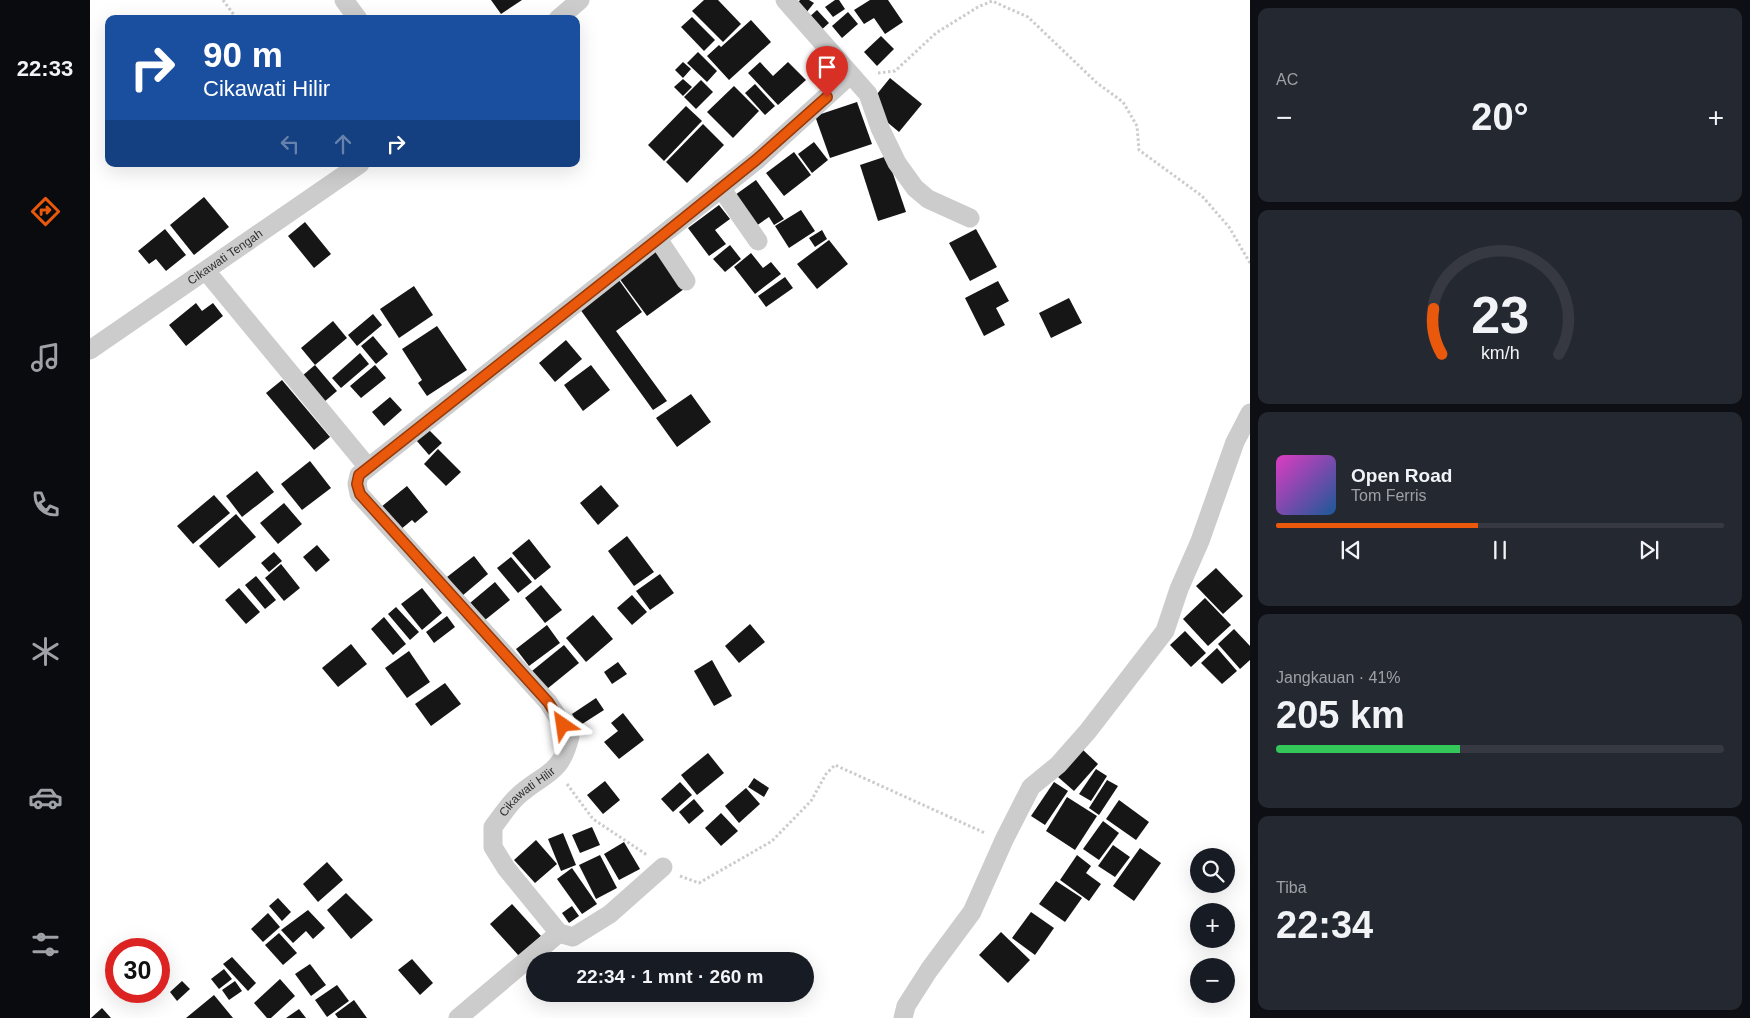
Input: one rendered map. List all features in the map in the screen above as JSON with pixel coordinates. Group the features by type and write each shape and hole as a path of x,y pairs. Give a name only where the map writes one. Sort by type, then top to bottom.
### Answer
{"street":[{"path":"344,0 355,15"},
{"path":"563,15 580,0"},
{"path":"787,1 868,94 880,128 897,163 915,188 928,199 970,218"},
{"name":"Cikawati Hilir","path":"559,933 506,868 493,847 493,827 518,796 555,770 568,748 570,736 548,702 360,494 357,484 359,475 367,466 721,188 803,120 850,75"},
{"name":"Cikawati Tengah","path":"90,350 206,272 356,167"},
{"path":"721,188 758,241"},
{"path":"658,239 686,281"},
{"path":"206,272 367,466"},
{"path":"903,1018 906,1006 929,970 972,912 1004,840 1032,787 1058,765 1088,731 1165,632 1179,589 1200,541 1236,442 1250,413"},
{"path":"459,1018 559,933 573,937 610,914 662,867"}],"path":[{"path":"223,0 234,15"},
{"path":"850,75 895,71 936,33 978,6 992,1 1005,5 1028,17 1098,83 1123,102 1137,126 1140,150 1202,196 1229,227 1250,262"},
{"path":"555,770 593,819 638,847 662,867 679,876 699,883 772,841 811,801 826,774 835,765 965,825 1004,840"}],"building":[{"path":"491,0 522,0 501,14"},
{"path":"704,0 718,0 741,24 723,42 692,11"},
{"path":"800,0 809,0 814,3 806,13 796,5"},
{"path":"835,0 839,0 845,9 833,17 825,7"},
{"path":"870,0 888,0 903,22 885,34 874,18 864,24 854,10"},
{"path":"817,10 829,23 819,32 807,19"},
{"path":"848,12 858,24 842,38 832,26"},
{"path":"692,17 715,40 704,51 681,27"},
{"path":"751,20 771,42 729,80 707,56 719,45 721,47"},
{"path":"881,36 894,49 877,66 864,52"},
{"path":"698,52 717,71 707,82 687,63"},
{"path":"683,62 691,69 683,78 675,70"},
{"path":"760,62 773,76 788,62 806,80 778,105 748,73"},
{"path":"890,78 922,104 899,132 875,112 873,99"},
{"path":"683,79 692,87 683,96 674,87"},
{"path":"701,80 713,92 696,109 684,97"},
{"path":"755,84 775,106 765,115 745,93"},
{"path":"734,86 759,111 733,138 707,112"},
{"path":"857,102 872,144 830,158 815,116"},
{"path":"686,106 702,121 664,161 648,145"},
{"path":"703,124 724,145 687,183 666,162"},
{"path":"814,142 828,160 812,173 798,154"},
{"path":"794,152 811,175 784,196 766,173"},
{"path":"887,156 906,212 878,221 860,165"},
{"path":"756,180 784,219 774,225 769,217 756,226 735,195"},
{"path":"204,197 229,227 194,255 170,225"},
{"path":"719,205 730,219 715,230 726,244 709,256 688,228"},
{"path":"801,210 815,231 789,248 775,226"},
{"path":"305,222 331,254 314,268 288,236"},
{"path":"165,229 186,255 166,271 156,259 149,264 138,251"},
{"path":"976,229 997,267 970,281 949,243"},
{"path":"822,230 827,239 815,247 809,238"},
{"path":"829,240 848,264 817,289 797,264"},
{"path":"730,245 741,259 725,272 713,259"},
{"path":"656,251 684,289 647,316 619,278"},
{"path":"751,253 763,268 771,262 781,274 755,294 734,267"},
{"path":"616,276 642,312 616,331 667,401 653,410 577,305"},
{"path":"785,277 793,288 766,307 758,296"},
{"path":"998,281 1009,301 996,308 1005,325 984,336 965,298"},
{"path":"414,286 433,315 399,338 380,309"},
{"path":"1069,298 1082,323 1051,338 1039,313"},
{"path":"196,303 202,311 213,303 223,316 186,346 169,325"},
{"path":"373,314 382,325 357,346 348,335"},
{"path":"333,321 347,338 315,365 301,348"},
{"path":"437,326 467,370 427,396 418,383 422,380 402,349"},
{"path":"373,336 388,354 376,364 361,346"},
{"path":"566,340 582,359 555,382 539,363"},
{"path":"360,353 369,364 341,388 332,378"},
{"path":"315,365 337,391 324,402 302,376"},
{"path":"375,365 386,378 361,398 350,386"},
{"path":"591,365 610,390 583,411 564,385"},
{"path":"282,380 330,437 314,450 266,393"},
{"path":"691,394 711,422 677,447 656,418"},
{"path":"390,397 402,410 384,426 372,412"},
{"path":"428,429 442,443 429,455 416,440"},
{"path":"438,449 461,472 446,486 424,464"},
{"path":"310,461 331,488 302,510 281,484"},
{"path":"257,471 274,492 242,517 226,496"},
{"path":"601,485 619,506 598,525 580,503"},
{"path":"407,486 428,512 415,523 412,520 400,530 381,507"},
{"path":"214,495 230,513 193,544 177,526"},
{"path":"284,503 302,524 278,544 260,523"},
{"path":"236,514 256,537 219,568 199,546"},
{"path":"627,536 654,572 634,586 608,551"},
{"path":"529,539 551,567 535,580 512,553"},
{"path":"317,545 330,560 316,572 303,557"},
{"path":"274,552 282,561 269,572 261,563"},
{"path":"474,556 488,574 462,596 447,577"},
{"path":"511,557 532,582 518,593 497,568"},
{"path":"281,564 300,588 284,601 265,578"},
{"path":"1216,568 1243,596 1223,614 1196,586"},
{"path":"660,574 674,593 650,610 636,591"},
{"path":"256,576 276,600 265,609 245,585"},
{"path":"495,582 510,600 485,620 470,603"},
{"path":"541,585 562,610 545,623 525,598"},
{"path":"239,588 260,612 246,624 225,600"},
{"path":"422,588 442,613 422,630 401,604"},
{"path":"632,595 647,612 632,625 617,608"},
{"path":"1205,598 1231,625 1208,646 1183,619"},
{"path":"396,607 419,632 410,640 388,614"},
{"path":"593,615 613,639 586,662 566,638"},
{"path":"447,616 455,627 434,643 426,632"},
{"path":"384,617 406,644 393,655 371,629"},
{"path":"750,624 765,642 739,663 725,646"},
{"path":"547,625 560,643 529,666 516,649"},
{"path":"1234,629 1250,646 1250,660 1240,669 1218,644"},
{"path":"1185,631 1206,653 1191,667 1170,645"},
{"path":"351,644 367,664 338,687 322,668"},
{"path":"564,645 579,663 547,689 532,671"},
{"path":"1217,648 1237,671 1222,684 1201,663"},
{"path":"409,651 430,682 407,698 385,668"},
{"path":"712,660 732,696 714,706 694,671"},
{"path":"618,662 627,674 612,684 604,672"},
{"path":"445,683 461,704 431,726 415,704"},
{"path":"596,698 604,710 579,726 572,714"},
{"path":"623,713 644,740 619,759 604,742 618,731 611,723"},
{"path":"1082,749 1098,764 1074,791 1058,777"},
{"path":"708,753 724,773 697,795 681,775"},
{"path":"1096,769 1107,776 1091,801 1079,794"},
{"path":"754,778 769,788 764,797 748,787"},
{"path":"1107,780 1118,786 1099,815 1089,808"},
{"path":"605,781 620,800 603,814 587,795"},
{"path":"680,782 692,795 673,812 661,799"},
{"path":"1054,782 1068,791 1045,825 1031,816"},
{"path":"746,788 760,804 739,823 725,806"},
{"path":"1067,797 1097,816 1075,850 1046,831"},
{"path":"694,799 704,811 689,824 679,812"},
{"path":"1119,800 1149,822 1136,840 1106,819"},
{"path":"721,813 738,831 721,846 705,828"},
{"path":"1103,821 1119,833 1099,860 1083,849"},
{"path":"592,827 600,845 580,853 572,835"},
{"path":"563,833 576,865 561,871 548,839"},
{"path":"536,840 557,864 535,883 514,860"},
{"path":"624,842 640,869 619,880 604,854"},
{"path":"1113,845 1130,857 1115,877 1098,866"},
{"path":"1140,848 1161,863 1134,901 1113,886"},
{"path":"600,855 617,888 596,899 579,865"},
{"path":"1077,855 1091,866 1086,873 1101,884 1089,901 1060,880"},
{"path":"327,862 343,880 318,902 303,884"},
{"path":"572,868 597,904 582,914 557,879"},
{"path":"1056,881 1082,898 1065,922 1039,904"},
{"path":"346,893 373,920 351,939 327,910"},
{"path":"278,898 291,912 282,921 269,906"},
{"path":"512,904 541,936 519,956 490,924"},
{"path":"572,906 579,916 569,923 562,913"},
{"path":"308,910 325,928 313,939 306,931 293,943 281,930"},
{"path":"1031,912 1054,928 1035,955 1012,938"},
{"path":"268,913 280,927 263,942 251,929"},
{"path":"1001,932 1030,960 1008,983 979,955"},
{"path":"279,933 297,953 283,965 265,945"},
{"path":"232,957 256,983 248,991 223,964"},
{"path":"412,959 433,983 420,995 398,970"},
{"path":"310,964 326,985 311,996 295,974"},
{"path":"224,969 232,979 219,989 211,979"},
{"path":"280,979 295,996 271,1018 267,1018 254,1003"},
{"path":"182,981 190,989 177,1001 170,992"},
{"path":"235,981 242,991 229,1000 222,990"},
{"path":"337,985 349,1001 327,1017 315,1000"},
{"path":"214,995 233,1018 186,1018"},
{"path":"354,1000 367,1018 338,1018 335,1014"},
{"path":"102,1008 111,1018 91,1018"},
{"path":"299,1009 306,1018 286,1018"}],"route":[{"path":"563,725 548,702 360,494 357,484 359,475 367,466 510,356 756,160 827,97"}]}
